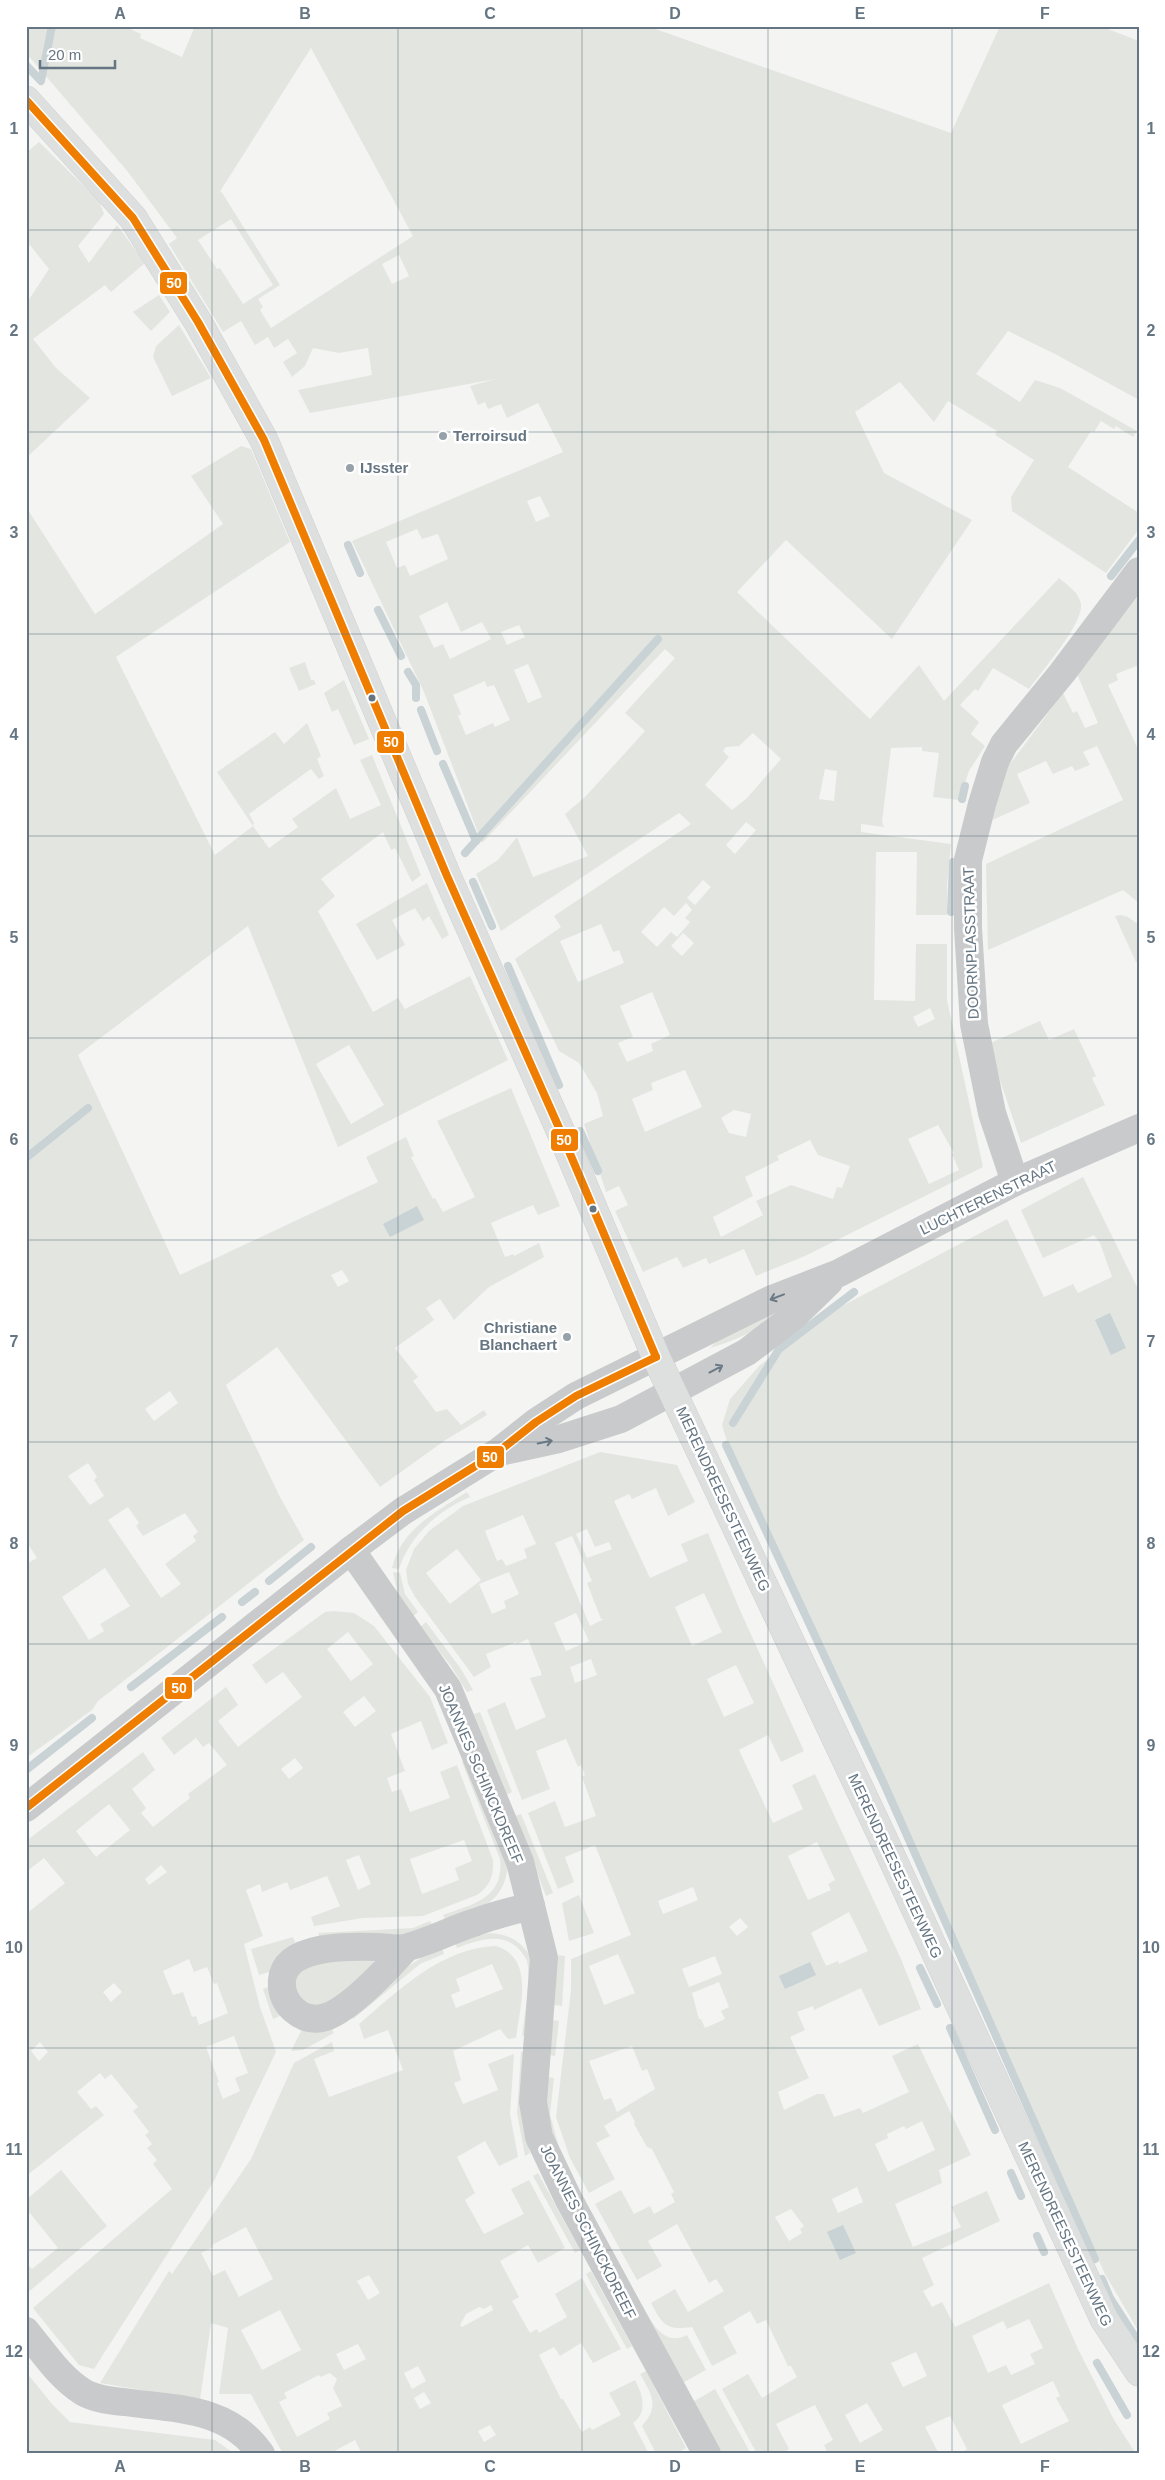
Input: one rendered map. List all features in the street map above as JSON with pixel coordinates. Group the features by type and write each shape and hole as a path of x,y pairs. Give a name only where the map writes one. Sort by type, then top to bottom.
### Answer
{"main road":[{"name":"MERENDREESESTEENWEG","path":"26,100 133,218 198,322 264,440 447,876 560,1130 656,1357 881,1834 1104,2319 1139,2372"}],"street":[{"name":"DOORNPLASSTRAAT","path":"1015,1182 992,1114 974,1024 968,928 968,860 984,795 995,762 1004,744 1062,673 1139,571"},
{"name":"LUCHTERENSTRAAT","path":"498,1452 536,1422 576,1396 772,1299 839,1273 1015,1182 1139,1128"},
{"name":"LUCHTERENSTRAAT","path":"498,1452 559,1439 621,1420 747,1352 794,1316 839,1273"},
{"path":"26,1808 351,1550 403,1512 498,1452"},
{"name":"JOANNES SCHINCKDREEF","path":"351,1550 448,1689 520,1862 544,1958 533,2102 539,2138 568,2198 707,2454"},
{"path":"406,1948 476,1921 531,1906"},
{"path":"26,2331 63,2376 84,2393 105,2400 201,2413 226,2421 245,2434 261,2454"}],"shaded area":[{"path":"26,26 129,26 128,28 141,34 140,38 182,57 195,26 647,26 951,133 1000,26 1100,26 1139,41 1139,400 1057,355 1008,331 976,374 1020,402 1035,380 1060,388 1137,431 1133,437 1116,426 1114,429 1101,421 1094,432 1091,431 1068,467 1139,513 1139,529 1106,573 1012,511 1011,497 1034,460 995,435 997,431 948,401 934,422 900,382 855,412 884,473 972,520 892,639 786,540 737,592 870,719 919,665 944,701 1059,578 1072,589 1080,600 1080,612 1076,623 1061,647 1029,689 993,668 978,691 975,689 960,705 979,722 971,734 985,746 969,771 959,800 933,797 939,753 922,751 922,747 891,748 882,822 884,827 861,824 861,832 951,844 947,885 947,915 916,915 917,852 876,852 874,1000 915,1001 916,944 947,944 947,1000 983,1167 805,1256 756,1276 744,1249 709,1264 706,1258 683,1268 677,1257 643,1272 615,1211 628,1205 619,1186 606,1192 584,1124 603,1116 597,1093 579,1063 559,1051 515,959 561,927 554,916 691,824 679,813 501,931 476,874 498,860 517,837 533,877 588,856 565,814 586,796 645,731 625,713 675,658 665,649 482,843 424,692 352,541 563,452 538,403 507,418 501,404 488,409 485,402 478,405 470,386 496,379 310,413 298,390 372,375 368,348 339,353 313,348 305,366 292,377 283,362 297,353 288,339 274,348 268,337 255,345 241,321 223,332 169,244 177,238 128,172 26,53","holes":["311,48 413,236 271,328 260,310 263,307 258,299 280,285 221,191 219,193","231,219 273,285 243,304 220,268 217,269 198,240","399,255 409,276 392,284 382,264","540,496 550,516 536,522 527,501","417,529 422,539 438,534 448,559 410,576 405,565 397,568 386,542","447,602 461,632 482,622 491,639 450,659 443,644 434,648 419,616","519,625 525,637 507,645 501,632","528,664 542,697 528,703 514,670","485,681 487,687 494,685 510,720 495,727 493,723 466,735 458,716 461,714 453,695","753,733 781,759 747,798 732,810 705,785 729,757 723,751 726,747 739,746","825,769 837,771 834,801 819,799","746,822 756,830 735,854 726,845","703,880 711,887 695,905 687,898","686,903 692,910 685,918 690,922 677,937 671,932 657,947 641,932 664,907 674,916","601,924 613,952 619,950 624,963 578,982 560,941","683,933 694,943 682,956 671,946","652,992 670,1035 651,1044 653,1051 627,1062 618,1043 633,1037 620,1006","930,1008 935,1019 918,1027 913,1017","685,1070 702,1107 645,1132 632,1099 653,1090 651,1083","734,1110 751,1114 746,1137 729,1133 721,1118","938,1125 954,1153 952,1154 959,1170 929,1184 908,1139","810,1140 818,1155 850,1166 842,1188 837,1187 833,1199 791,1185 756,1201 763,1215 721,1237 713,1217 753,1196 745,1177 779,1160 777,1156"]},
{"path":"39,142 99,201 104,214 78,246 89,263 117,225 145,263 111,292 105,285 33,339 56,368 90,398 26,458 26,304 49,269 30,245 26,246 26,153"},
{"path":"159,295 170,312 151,331 133,312"},
{"path":"179,325 211,378 172,396 153,357 156,346"},
{"path":"241,446 251,449 290,542 116,657 215,855 253,826 269,848 298,827 292,819 336,788 350,819 381,805 360,760 372,755 421,875 412,882 395,848 391,850 383,832 321,879 335,896 318,911 373,1012 398,998 405,1009 470,976 508,1060 338,1147 248,926 78,1055 180,1275 378,1182 366,1157 406,1137 414,1156 411,1157 433,1199 435,1198 443,1212 475,1197 437,1121 511,1088 560,1206 538,1215 533,1205 491,1223 505,1257 513,1254 514,1256 539,1243 544,1257 489,1287 454,1320 440,1299 426,1308 434,1320 395,1348 418,1377 413,1381 436,1412 447,1409 461,1425 484,1410 487,1415 444,1441 380,1487 277,1347 226,1385 280,1497 304,1540 98,1701 92,1710 26,1758 26,1564 37,1558 26,1541 26,507 95,614 223,524 191,476","holes":["349,1045 384,1105 351,1124 316,1064","342,1270 349,1281 338,1287 331,1275","170,1391 178,1403 154,1421 145,1409","88,1463 97,1477 94,1480 104,1496 90,1505 68,1476","128,1507 139,1523 136,1526 143,1536 185,1513 198,1532 193,1536 196,1541 165,1564 181,1584 161,1598 108,1520","105,1568 130,1606 100,1624 104,1631 89,1640 62,1597"]},
{"path":"1139,595 1139,665 1116,674 1118,680 1108,685 1139,751 1139,903 1123,890 988,950 986,864 1123,800 1097,746 1083,752 1090,765 1075,771 1072,766 1053,774 1046,761 1017,774 1030,803 990,821 1007,768 1063,693 1073,713 1077,711 1085,728 1098,723 1077,674"},
{"path":"305,662 311,680 314,680 316,684 299,691 289,668"},
{"path":"344,680 369,739 354,745 338,709 332,712 324,693"},
{"path":"307,723 321,756 317,759 324,776 319,779 311,769 249,814 254,823 253,826 217,772 275,732 284,744"},
{"path":"427,883 449,935 442,939 429,916 423,921 415,908 392,920 405,945 377,960 356,924"},
{"path":"1115,916 1128,917 1139,925 1139,961 1136,962"},
{"path":"1040,1021 1049,1040 1074,1029 1096,1076 1092,1078 1105,1105 1021,1143 988,1044"},
{"path":"1083,1177 1139,1291 1139,2332 1105,2274 732,1458 722,1425 730,1399 760,1365 825,1315 1007,1219 1044,1297 1073,1284 1078,1293 1112,1277 1100,1243 1094,1235 1043,1258 1021,1210"},
{"path":"417,1206 424,1220 390,1237 383,1224"},
{"path":"775,1311 775,1316 752,1331 710,1348 723,1335"},
{"path":"1110,1313 1126,1348 1111,1355 1095,1320"},
{"path":"600,1452 677,1465 695,1502 668,1516 656,1488 632,1499 629,1494 614,1501 650,1578 688,1561 681,1544 708,1533 739,1608 804,1751 781,1762 768,1735 739,1750 773,1823 803,1809 792,1785 815,1774 901,1959 921,2009 879,2026 861,1988 814,2010 813,2006 797,2012 805,2030 790,2037 809,2078 778,2092 784,2110 817,2094 824,2094 834,2117 860,2108 863,2113 909,2092 892,2056 918,2044 971,2155 939,2170 942,2183 895,2204 913,2247 961,2227 951,2207 987,2191 1000,2221 922,2258 934,2285 923,2291 932,2307 942,2302 955,2327 1049,2283 1078,2349 1113,2418 1136,2454 1103,2454 1101,2450 1095,2454 959,2454 967,2449 950,2416 925,2427 939,2454 828,2454 824,2445 833,2440 815,2405 776,2424 789,2449 780,2454 757,2454 722,2389 748,2374 762,2398 797,2377 791,2366 788,2366 766,2320 757,2324 750,2311 723,2327 737,2353 712,2366 692,2327 671,2327 658,2316 651,2303 675,2289 688,2312 724,2291 716,2279 709,2283 677,2224 648,2241 662,2266 637,2280 595,2204 621,2190 634,2214 650,2206 654,2214 675,2202 671,2194 674,2192 652,2149 647,2147 629,2111 604,2126 610,2136 596,2143 615,2179 589,2193 570,2158 556,2117 571,1990 571,1959 631,1935 595,1845 565,1857 574,1882 558,1889 528,1813 555,1801 565,1827 596,1816 582,1777 585,1775 581,1765 578,1767 566,1739 536,1751 550,1789 522,1800 487,1710 505,1702 516,1730 546,1717 530,1678 542,1675 528,1639 486,1654 491,1667 474,1677 415,1597 408,1584 406,1570 414,1549 429,1531 463,1506","holes":["523,1515 536,1544 524,1549 527,1558 506,1566 502,1559 497,1561 485,1531","587,1529 595,1547 609,1542 612,1549 587,1558 576,1534","572,1536 592,1581 587,1583 601,1619 604,1619 590,1626 555,1543","457,1549 481,1580 450,1604 426,1573","509,1572 519,1594 504,1601 506,1608 492,1614 479,1584","704,1593 722,1632 692,1646 675,1607","576,1613 589,1641 566,1651 554,1623","591,1659 597,1675 575,1683 570,1667","736,1665 754,1703 724,1717 707,1679","817,1842 835,1880 828,1884 831,1890 808,1900 788,1856","693,1887 698,1900 663,1914 658,1901","849,1912 868,1951 839,1964 838,1961 826,1966 811,1933","740,1918 748,1927 737,1936 729,1927","618,1954 635,1993 604,2005 589,1966","715,1956 722,1974 689,1987 682,1969","719,1982 729,2007 721,2011 725,2019 705,2028 701,2019 699,2019 692,1993","632,2046 642,2071 647,2069 655,2089 617,2112 611,2098 604,2100 589,2061","922,2121 935,2150 888,2172 875,2144 888,2138 887,2134 904,2126 906,2129","857,2187 863,2202 838,2213 832,2199","791,2209 804,2226 800,2229 802,2233 789,2241 775,2217","1029,2319 1043,2348 1030,2354 1035,2364 1011,2375 1006,2365 988,2373 972,2336 1003,2321 1007,2329","916,2352 927,2376 903,2387 891,2363","1053,2381 1060,2396 1056,2398 1069,2421 1021,2444 1002,2405","867,2403 883,2430 860,2443 845,2415"]},
{"path":"467,1492 470,1497 436,1517 418,1535 410,1545 399,1569 392,1568 403,1542 412,1532 432,1515"},
{"path":"393,1572 400,1573 405,1594 418,1612 412,1617 398,1595"},
{"path":"325,1612 354,1613 374,1626 430,1697 448,1743 432,1750 421,1721 391,1734 405,1771 387,1778 392,1792 401,1789 410,1812 450,1798 440,1772 457,1765 493,1860 492,1876 485,1888 477,1895 423,1916 363,1918 314,1926 311,1917 340,1906 327,1876 290,1890 287,1882 262,1892 260,1884 246,1890 263,1936 244,1944 260,2007 276,2052 214,2181 94,2369 79,2365 33,2308 172,2189 153,2164 157,2160 147,2148 152,2144 145,2135 149,2132 133,2111 138,2107 111,2074 105,2079 100,2073 77,2092 91,2109 96,2106 104,2115 26,2176 26,1914 65,1883 44,1858 26,1872 26,1841 143,1752 155,1770 132,1789 146,1808 141,1813 153,1827 190,1798 188,1794 227,1765 209,1743 203,1747 196,1738 174,1755 161,1738 226,1687 238,1705 218,1721 238,1747 302,1697 283,1672 266,1684 252,1665","holes":["348,1632 373,1664 351,1681 327,1649","364,1696 376,1711 355,1727 343,1712","295,1758 303,1768 289,1779 281,1769","109,1804 130,1830 96,1857 76,1831","464,1840 472,1861 455,1868 459,1880 422,1894 410,1859","359,1855 371,1884 358,1890 346,1860","161,1865 167,1872 149,1885 145,1879","189,1959 194,1972 207,1967 214,1984 217,1983 228,2013 199,2025 196,2016 192,2017 183,1992 173,1995 163,1971","114,1983 122,1992 111,2002 103,1992","234,2036 248,2073 235,2078 240,2091 223,2099 217,2083 219,2082 206,2047","40,2042 48,2052 39,2061 31,2051"]},
{"path":"426,1622 461,1669 473,1690 467,1692 451,1666 420,1627"},
{"path":"480,1712 512,1792 506,1795 474,1714"},
{"path":"468,1759 508,1863 502,1888 496,1896 479,1908 446,1921 443,1915 485,1898 497,1883 500,1872 500,1859 462,1762"},
{"path":"521,1814 553,1893 546,1896 515,1816"},
{"path":"579,1895 594,1933 569,1941 562,1903"},
{"path":"430,1921 433,1926 416,1933 321,1939 318,1933 413,1928"},
{"path":"490,1933 504,1935 515,1940 532,1959 529,2033 522,2036 527,1996 528,1965 526,1959 512,1943 503,1940 485,1940 457,1948 455,1942 472,1936"},
{"path":"293,1937 296,1945 272,1971 259,1975 251,1949"},
{"path":"496,1946 508,1952 516,1961 521,1972 522,1998 516,2038 508,2039 500,2029 453,2051 461,2080 454,2083 463,2104 498,2090 488,2064 514,2054 510,2114 518,2157 499,2166 485,2141 457,2157 475,2193 465,2200 484,2234 524,2214 511,2189 529,2180 565,2248 538,2263 528,2245 500,2261 519,2297 512,2301 530,2333 537,2329 539,2333 567,2317 555,2294 582,2278 621,2349 593,2363 581,2343 560,2356 554,2347 539,2355 561,2399 563,2399 582,2432 590,2427 592,2430 621,2415 609,2393 635,2380 643,2403 641,2414 633,2423 649,2454 616,2454 614,2452 610,2454 362,2454 355,2440 329,2454 283,2454 251,2394 219,2394 228,2328 211,2323 200,2400 100,2383 169,2271 172,2274 251,2159 294,2063 332,2042 334,2051 314,2059 329,2097 403,2070 388,2030 364,2039 359,2024 422,1973 457,1954","holes":["492,1964 503,1989 456,2008 451,1995 460,1991 456,1979","246,2227 273,2279 239,2297 225,2270 213,2276 201,2253 213,2247 212,2245","369,2275 380,2293 368,2300 357,2281","491,2305 493,2310 462,2327 460,2325 466,2314 479,2307 484,2309","280,2310 301,2350 262,2370 241,2330","358,2344 366,2359 344,2370 336,2354","418,2366 426,2381 412,2389 404,2373","330,2373 337,2379 333,2388 342,2406 327,2413 330,2419 297,2437 279,2402 287,2398 284,2393 319,2375 320,2377","424,2392 431,2403 420,2409 414,2398","490,2425 496,2435 484,2442 478,2431"]},
{"path":"442,1947 444,1954 420,1964 353,2019 351,2014 394,1977 417,1960"},
{"path":"558,1955 565,1956 562,2006 554,2005"},
{"path":"372,1959 375,1965 326,2005 299,2005 291,1980 310,1963"},
{"path":"810,1962 816,1975 785,1989 779,1976"},
{"path":"270,1986 282,2015 273,2019 263,1989"},
{"path":"552,2020 559,2021 555,2056 550,2055"},
{"path":"331,2027 334,2033 303,2050 291,2051 302,2029"},
{"path":"527,2050 527,2141 530,2153 525,2156 517,2113 521,2052"},
{"path":"547,2077 554,2078 550,2114 559,2148 553,2150 546,2112"},
{"path":"61,2170 107,2226 26,2294 26,2263 32,2269 58,2248 30,2213 26,2216 26,2200"},
{"path":"538,2173 580,2250 575,2253 533,2176"},
{"path":"843,2225 856,2253 840,2260 827,2232"},
{"path":"591,2271 632,2346 627,2349 586,2274"},
{"path":"645,2310 661,2333 673,2338 687,2335 706,2370 679,2385 640,2313"},
{"path":"646,2371 686,2448 675,2454 656,2454 642,2426 648,2419 652,2406 651,2394 640,2374"},
{"path":"26,2372 52,2404 70,2422 215,2440 235,2454 26,2454"},
{"path":"715,2389 751,2454 716,2454 689,2404"}],"waterway":[{"path":"26,65 41,81 52,26"},
{"path":"1111,576 1139,540"},
{"path":"348,545 360,573"},
{"path":"378,610 401,656"},
{"path":"465,853 658,639"},
{"path":"408,672 416,685 416,698"},
{"path":"421,710 437,751"},
{"path":"443,764 476,841"},
{"path":"962,799 965,786"},
{"path":"951,912 953,862"},
{"path":"473,882 492,926"},
{"path":"508,966 559,1085"},
{"path":"26,1158 88,1108"},
{"path":"580,1131 598,1171"},
{"path":"733,1423 779,1349 854,1292"},
{"path":"726,1445 885,1786 1095,2259"},
{"path":"269,1581 311,1547"},
{"path":"242,1602 255,1592"},
{"path":"131,1687 222,1617"},
{"path":"26,1770 92,1718"},
{"path":"920,1968 937,2004"},
{"path":"950,2028 995,2130"},
{"path":"1011,2173 1021,2196"},
{"path":"1037,2236 1044,2252"},
{"path":"1102,2279 1110,2298 1139,2343"},
{"path":"1097,2363 1127,2415"}],"transit line":[{"name":"50","path":"26,100 133,218 198,322 264,440 447,876 560,1130 656,1357"},
{"name":"50","path":"26,1808 403,1511 498,1452 536,1422 576,1396 656,1357"}],"place":[{"name":"Terroirsud","path":"443,436"},
{"name":"IJsster","path":"350,468"},
{"name":"Christiane Blanchaert","path":"567,1337"}]}
